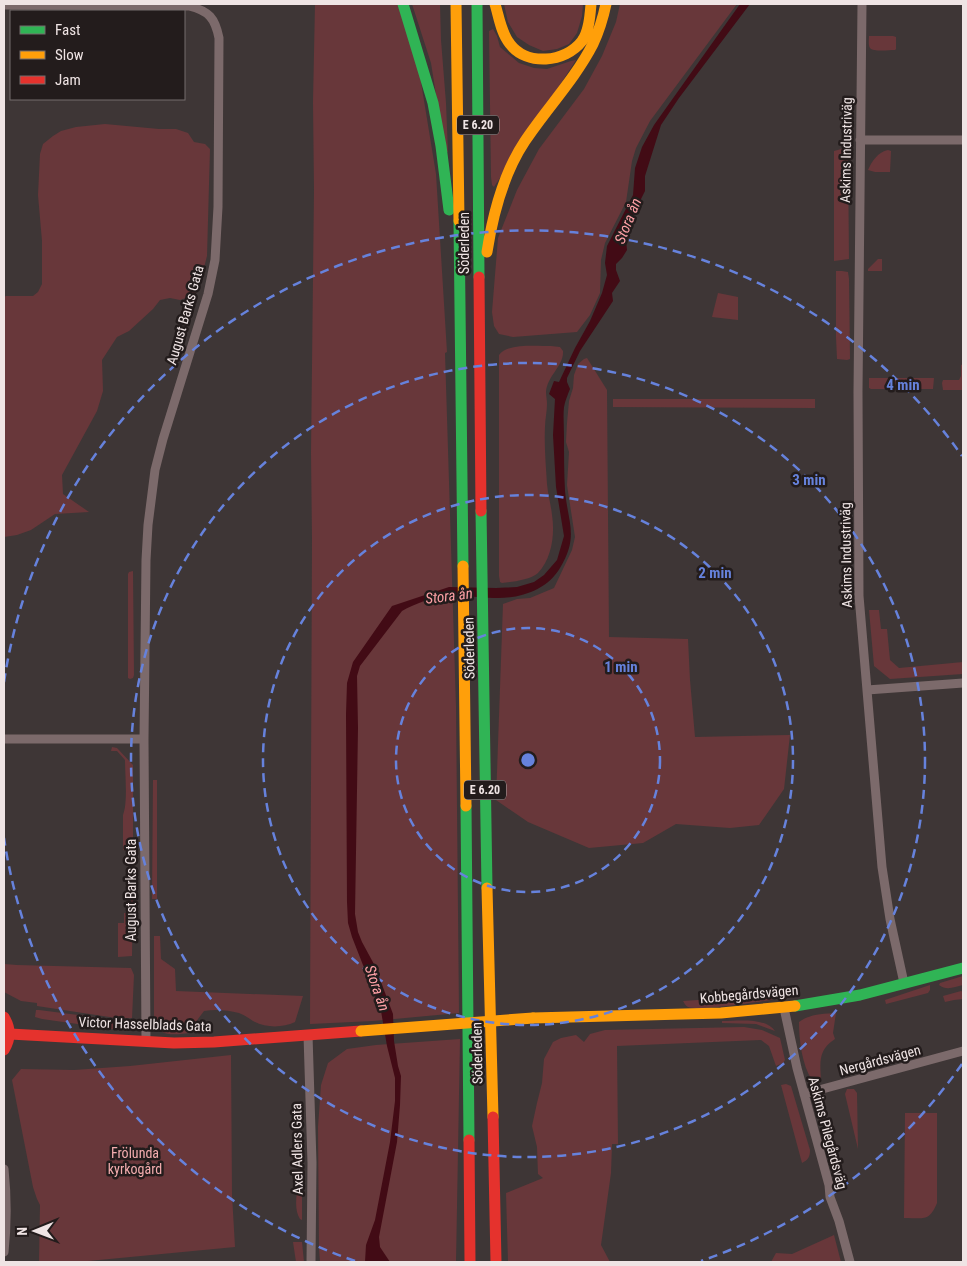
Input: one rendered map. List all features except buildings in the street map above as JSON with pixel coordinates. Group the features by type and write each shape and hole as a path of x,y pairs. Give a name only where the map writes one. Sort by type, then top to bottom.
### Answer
{"main road":[{"path":"403,4 433,103 440,137 459,301"},
{"name":"Söderleden","path":"456,4 464,582 469,1262"},
{"name":"Söderleden","path":"477,4 485,793 496,1262"},
{"path":"495,4 503,31 511,45 523,55 537,59 546,59 562,56 570,52 582,40 590,19 591,4"},
{"path":"479,304 489,240 502,185 512,163 526,141 567,87 586,57 596,39 606,4"},
{"name":"Kobbegårdsvägen","path":"362,1031 533,1018 721,1013 784,1008 860,995 963,968"},
{"path":"4,1017 8,1022 10,1034 8,1044 4,1050"},
{"name":"Victor Hasselblads Gata","path":"10,1034 174,1043 214,1042 362,1031"}],"street":[{"name":"Askims Industriväg","path":"862,4 858,392 859,596 883,874 904,983"},
{"name":"August Barks Gata","path":"4,5 189,6 200,8 210,16 216,25 219,38 218,207 215,260 208,294 166,428 155,470 146,551 144,740 146,1041"},
{"path":"860,140 963,140"},
{"path":"867,690 963,682"},
{"path":"4,739 144,740"},
{"name":"Askims Pilegårdsväg","path":"784,1008 804,1094 829,1185 830,1197 839,1221 850,1262"},
{"name":"Axel Adlers Gata","path":"308,1035 312,1163 311,1262"},
{"name":"Nergårdsvägen","path":"804,1094 963,1052"},
{"path":"4,1170 7,1220 4,1252"}],"green space":[{"path":"315,4 399,4 419,70 436,174 447,352 445,353 456,707 459,1013 373,1021 310,1024 311,453"},
{"path":"412,4 440,4 448,152 445,151 431,63"},
{"path":"504,4 583,4 577,33 569,44 557,49 543,51 517,37 508,22"},
{"path":"620,4 737,4 650,121 636,148 632,161 626,202 605,243 601,260 600,293 590,315 577,332 513,337 499,334 494,326 492,312 498,238 517,190 539,149 584,89 602,56 616,22"},
{"path":"493,29 500,47 519,63 534,68 547,69 576,60 494,187 491,177 489,31"},
{"path":"869,36 896,37 896,49 874,50 870,48"},
{"path":"105,124 176,129 188,133 194,142 205,144 210,149 207,256 198,291 180,300 170,298 160,300 129,331 117,337 102,360 103,391 97,411 62,475 63,494 89,512 55,514 31,530 4,537 4,297 33,296 38,292 42,284 42,241 38,195 40,154 43,144 61,131 76,127"},
{"path":"848,149 849,259 834,261 834,151"},
{"path":"888,150 891,151 890,172 868,170 876,157"},
{"path":"878,259 882,259 882,271 868,271 868,269"},
{"path":"836,271 848,272 849,279 850,359 847,360 837,359"},
{"path":"718,293 738,297 738,320 712,317"},
{"path":"515,347 560,347 563,351 561,361 549,381 546,392 545,449 553,538 547,560 538,573 526,579 502,583 499,576 499,355 503,351"},
{"path":"587,358 607,390 609,637 688,639 695,737 790,735 784,789 759,825 730,828 676,824 643,843 589,848 528,822 496,800 503,604 517,599 530,598 554,588 572,550 575,537 567,485 569,452 566,442 567,423 574,375 578,364"},
{"path":"963,364 963,390 943,390 943,380 959,380 961,365"},
{"path":"869,378 934,378 933,389 871,389 869,388"},
{"path":"613,399 815,399 815,408 613,407"},
{"path":"133,571 134,675 130,679 128,678 128,574"},
{"path":"869,610 879,610 881,629 887,629 890,660 899,668 963,662 963,674 890,679 874,666"},
{"path":"112,747 117,748 133,765 132,851 123,850 123,815 126,796 125,760 117,751 111,751"},
{"path":"153,780 157,780 157,899 152,899"},
{"path":"131,899 133,899 132,956 118,957 118,923 124,923 124,913 132,913"},
{"path":"154,936 160,936 161,959 175,969 176,991 303,996 295,1022 279,1026 269,1026 258,1023 239,1013 213,1010 204,1011 192,1027 192,1033 164,1033 156,1026 154,1020"},
{"path":"4,964 131,968 134,975 132,1018 116,1018 37,1006 37,1003 21,1001 4,992"},
{"path":"963,976 963,985 948,988 939,985 940,983"},
{"path":"930,985 928,993 886,1004 885,1000"},
{"path":"963,992 963,999 945,1002 943,996"},
{"path":"773,995 771,1000 704,1008 688,1007 683,1001"},
{"path":"36,1010 133,1022 127,1029 120,1030 42,1019 35,1017"},
{"path":"836,1013 833,1033 835,1039 829,1043 821,1057 821,1080 818,1082 812,1080 803,1060 799,1022 812,1016"},
{"path":"743,1020 758,1022 771,1027 775,1031 756,1024 722,1023 722,1021"},
{"path":"744,1027 762,1030 780,1038 785,1060 783,1063 776,1066 769,1046 761,1040 617,1046 618,1144 612,1144 611,1173 601,1245 610,1262 508,1262 506,1193 543,1178 538,1174 537,1147 532,1126 542,1083 544,1059 553,1042 576,1035 584,1042 590,1034 605,1030"},
{"path":"460,1039 456,1262 320,1262 318,1127 321,1085 328,1063 347,1049"},
{"name":"Frölunda kyrkogård","path":"231,1055 232,1195 235,1247 78,1262 39,1262 40,1205 33,1187 12,1080 21,1069 74,1070"},
{"path":"781,1085 791,1086 810,1150 810,1155 802,1163"},
{"path":"847,1089 854,1089 857,1093 858,1149 845,1094"},
{"path":"905,1113 937,1113 937,1203 931,1213 925,1218 904,1218"},
{"path":"302,1182 302,1220 298,1215 296,1202 299,1184"},
{"path":"834,1235 841,1262 771,1262 776,1253 792,1254"},
{"path":"293,1242 302,1242 304,1262 296,1262"}],"water":[{"name":"Stora ån","path":"740,4 750,4 661,125 645,176 645,191 628,225 627,250 616,264 620,281 612,293 613,301 580,351 567,378 570,389 564,410 564,471 571,538 566,557 560,568 548,582 523,595 494,598 449,595 418,603 407,608 402,611 360,666 357,676 355,914 358,932 375,966 393,1014 394,1041 401,1076 397,1142 379,1237 380,1247 390,1262 365,1262 366,1245 375,1220 390,1142 395,1101 395,1078 381,1011 348,923 346,714 347,683 353,662 392,606 449,587 517,587 534,582 544,575 557,560 564,536 556,487 553,435 555,399 549,394 554,381 559,382 602,293 607,275 605,263 607,246 633,195 635,168 642,147 654,125"}],"traffic: fast":[{"path":"403,4 433,103 441,146 449,210"},
{"path":"477,4 479,277"},
{"path":"459,221 463,566"},
{"path":"481,511 487,888"},
{"path":"466,806 469,1140"},
{"path":"795,1006 860,995 963,968"}],"traffic: slow":[{"path":"456,4 459,221"},
{"path":"495,4 502,30 507,40 517,51 536,59 556,57 566,54 575,48 582,41 588,28 591,4"},
{"path":"487,252 500,194 517,154 586,57 597,34 606,4"},
{"path":"463,566 466,806"},
{"path":"487,888 493,1117"},
{"path":"533,1018 721,1013 795,1006"},
{"path":"361,1031 533,1018"}],"traffic: jam":[{"path":"479,277 481,511"},
{"path":"4,1017 9,1034 4,1050"},
{"path":"10,1034 174,1043 214,1042 361,1031"},
{"path":"493,1117 496,1262"},
{"path":"469,1140 470,1262"}]}
